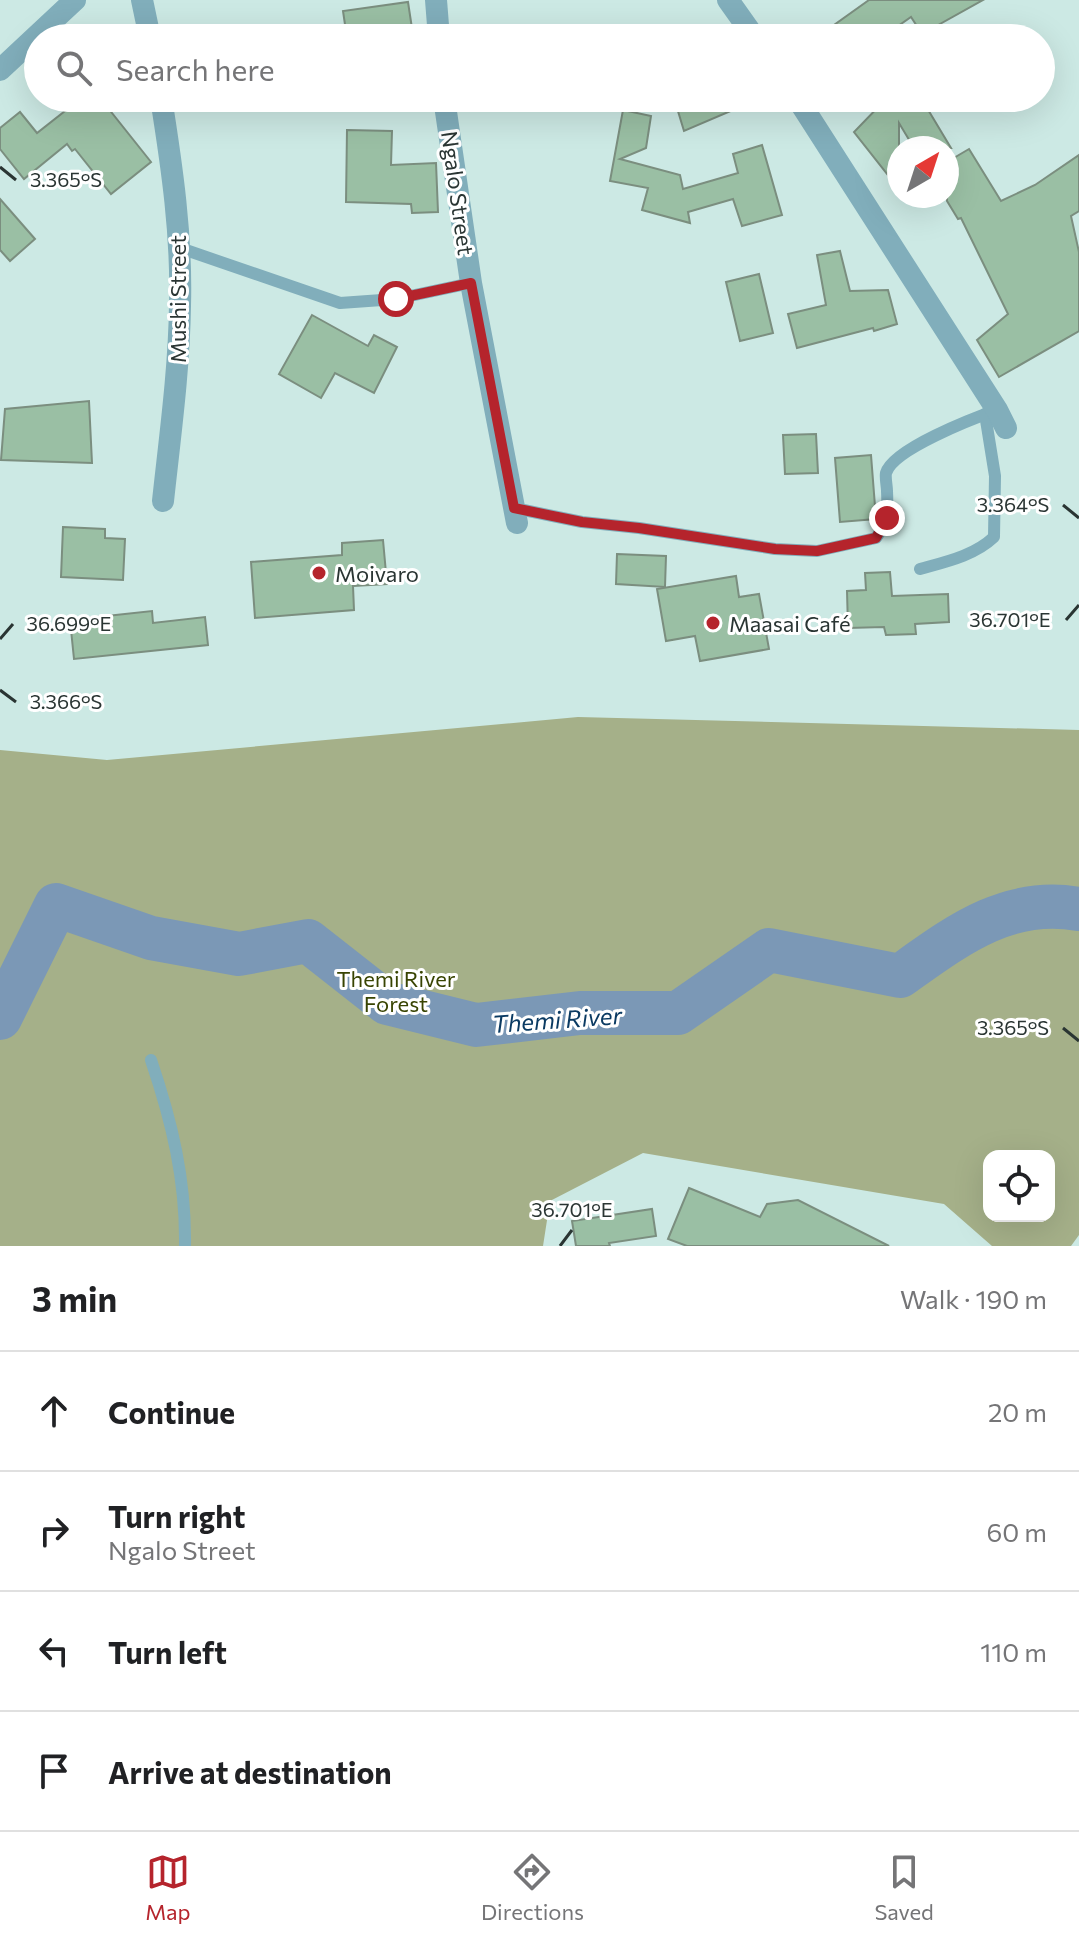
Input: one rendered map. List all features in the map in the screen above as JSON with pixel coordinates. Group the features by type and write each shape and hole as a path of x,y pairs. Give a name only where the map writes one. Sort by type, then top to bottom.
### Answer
{"street":[{"path":"49,24 75,0"},
{"path":"142,0 147,24"},
{"path":"436,0 438,24"},
{"path":"728,0 745,24"},
{"path":"0,70 24,48"},
{"name":"Mushi Street","path":"163,112 180,248 178,368 163,501"},
{"name":"Ngalo Street","path":"446,112 471,283 516,516"},
{"path":"806,112 996,417"}],"lane":[{"path":"180,248 340,303 396,299 471,283"},
{"path":"516,516 639,528 775,549 817,551 876,538 887,518 886,473 893,461 910,448 996,417 994,537 984,547 920,569"},
{"path":"151,1060 180,1160 185,1196 185,1246"}],"green space":[{"name":"Themi River Forest","path":"578,717 1079,730 1079,1235 1071,1246 992,1246 944,1204 643,1153 550,1201 543,1246 0,1246 0,750 107,760"}],"building":[{"path":"869,0 983,0 940,24 916,24 911,17 901,24 835,24"},
{"path":"408,2 411,24 345,24 343,11"},
{"path":"20,112 37,133 64,112 111,112 151,162 111,194 75,149 72,151 67,144 24,179 0,149 0,128"},
{"path":"623,112 632,112 651,116 646,148 620,159 680,175 683,189 738,173 733,154 762,145 782,215 742,226 733,199 688,212 690,223 642,210 648,188 610,181"},
{"path":"678,112 728,112 684,131"},
{"path":"873,112 929,112 944,136 907,136 899,123 899,136 887,136 887,174 854,132"},
{"path":"347,130 392,131 391,165 436,163 438,212 412,213 411,204 346,202"},
{"path":"969,149 1001,201 1035,185 1079,155 1079,211 1071,216 1079,252 1079,331 999,377 977,340 1008,314 961,218 958,219 951,208 959,208 959,155"},
{"path":"0,199 35,239 10,261 0,250"},
{"path":"840,251 850,291 888,290 897,324 797,348 788,314 826,305 817,255"},
{"path":"759,274 773,333 740,341 726,282"},
{"path":"312,315 368,346 374,335 397,347 374,393 335,373 321,398 279,374"},
{"path":"89,401 92,463 1,460 5,409"},
{"path":"816,434 818,473 785,474 783,435"},
{"path":"871,455 876,519 840,522 835,458"},
{"path":"63,527 105,529 105,538 125,539 123,580 61,577"},
{"name":"Moivaro","path":"383,540 387,584 353,586 354,610 255,618 251,562 342,555 342,543"},
{"path":"617,554 666,556 665,587 616,584"},
{"path":"890,572 892,596 948,594 949,622 915,624 916,634 886,635 884,627 848,628 847,591 866,590 865,573"},
{"name":"Maasai Café","path":"736,576 739,597 759,594 769,649 700,661 695,636 666,641 657,589"},
{"path":"152,611 153,623 205,617 208,645 74,659 70,620"},
{"path":"689,1188 760,1217 767,1204 798,1200 889,1246 687,1246 668,1239"},
{"path":"652,1209 656,1236 609,1243 610,1246 576,1246 572,1221"}],"waterway":[{"name":"Themi River","path":"0,1018 56,905 151,938 239,954 308,941 387,1003 476,1025 580,1013 678,1013 769,950 900,976 962,934 1005,914 1028,908 1079,909"}],"place":[{"name":"Moivaro","path":"319,573"},
{"name":"Maasai Café","path":"713,623"}],"route":[{"path":"396,299 471,283 514,508 582,522 775,549 817,551 876,538 887,518"}]}
